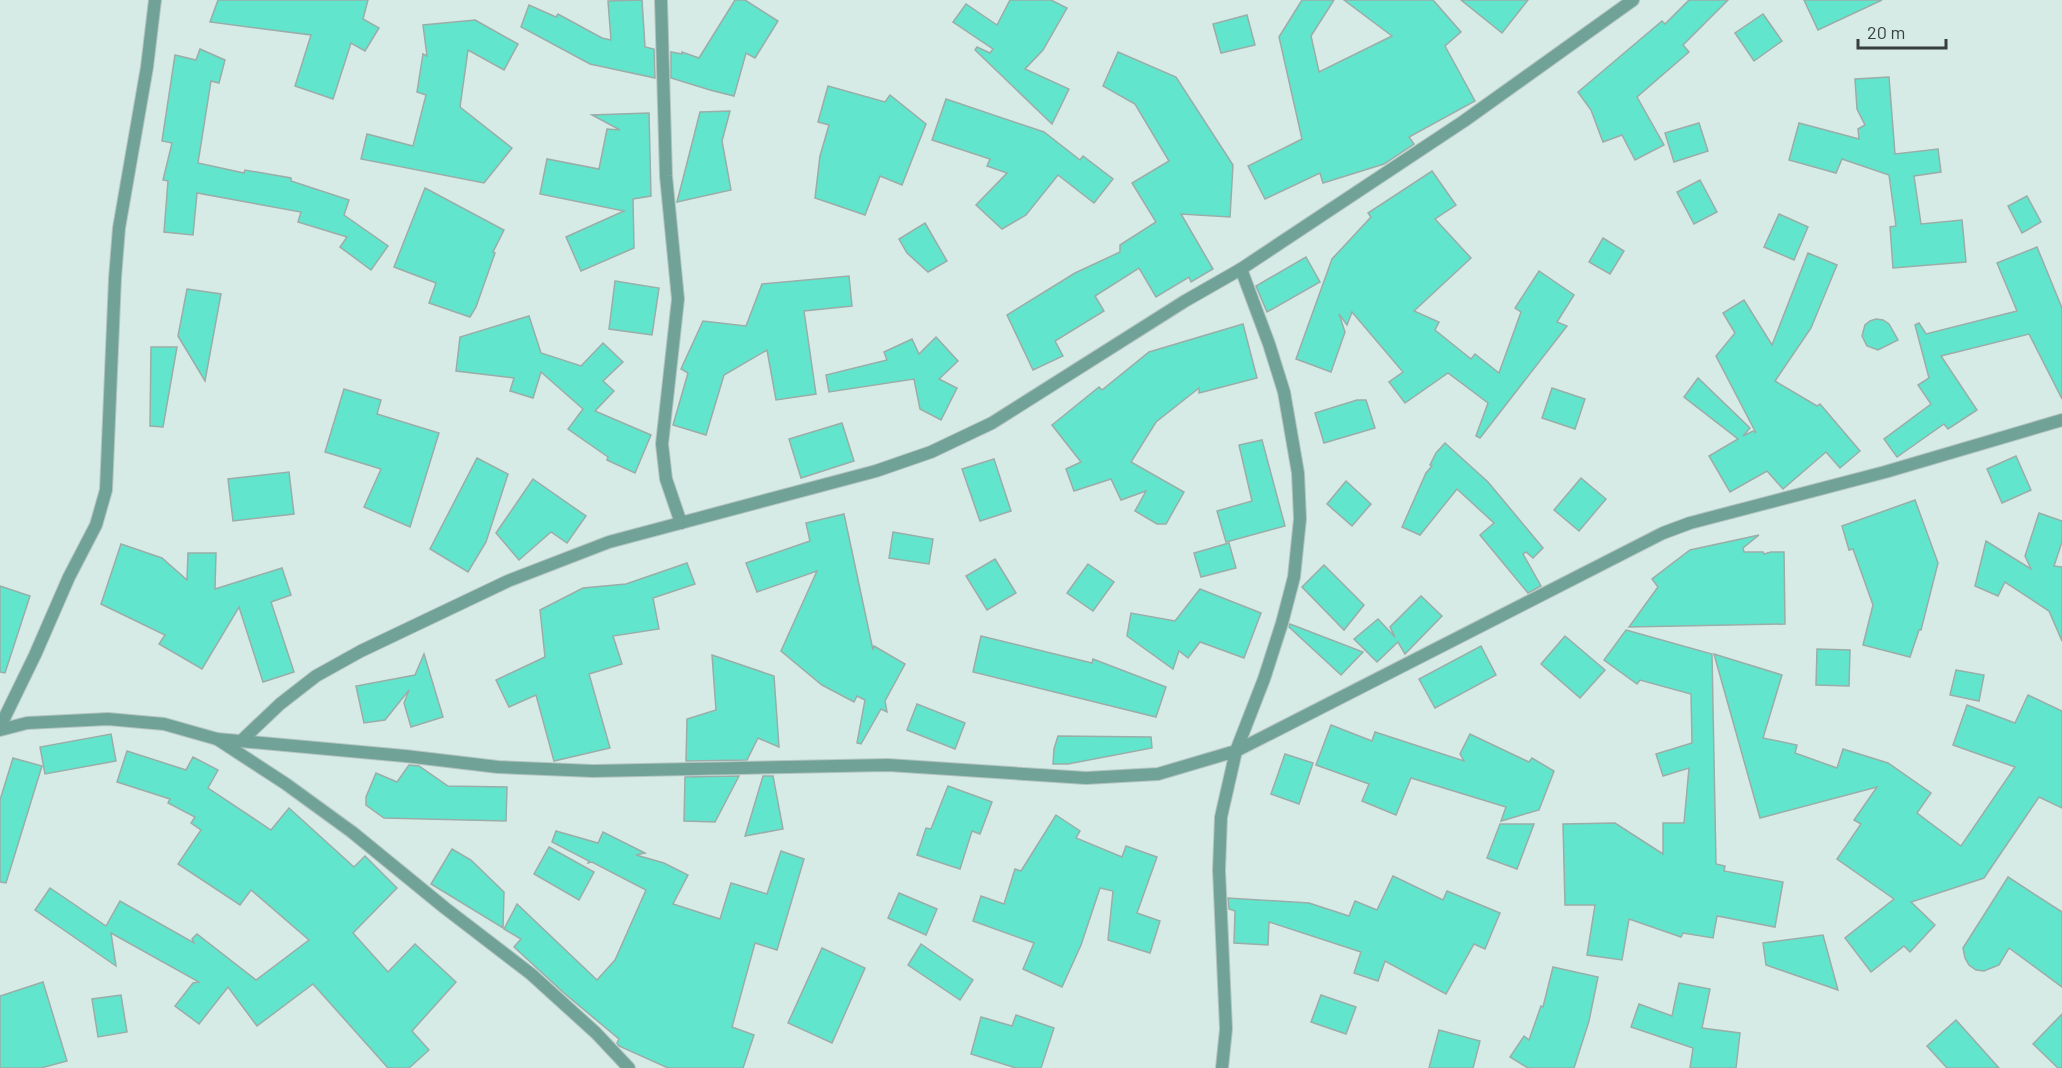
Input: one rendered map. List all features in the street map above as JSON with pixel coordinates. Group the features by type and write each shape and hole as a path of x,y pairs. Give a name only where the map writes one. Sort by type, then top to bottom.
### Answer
{"street":[{"path":"0,728 69,577 96,525 106,490 119,228 142,101 155,0"},
{"path":"661,0 666,176 678,299 662,444 666,479 681,523"},
{"path":"241,741 316,676 362,651 508,581 609,542 876,471 931,452 992,423 1185,301 1241,269 1464,121 1633,0"},
{"path":"1222,1068 1226,1029 1219,870 1221,817 1236,751 1282,623 1294,577 1300,519 1298,473 1284,392 1241,269"},
{"path":"0,728 27,723 108,719 164,724 217,739 498,767 581,771 888,765 1086,778 1158,774 1236,751 1663,533 1690,523 1886,472 2062,420"},
{"path":"217,739 286,784 352,832 444,908 531,974 596,1033 629,1068"}],"building":[{"path":"218,0 368,0 363,19 379,28 365,51 351,43 333,99 295,86 311,35 210,22"},
{"path":"642,0 645,47 654,49 655,78 590,64 521,27 529,5 556,17 558,14 602,38 611,40 608,1"},
{"path":"735,0 745,0 778,21 755,58 746,53 734,96 671,78 671,52 682,54 682,52 699,58"},
{"path":"1010,0 1051,0 1067,8 1043,50 1025,69 1069,89 1052,124 975,50 977,47 990,53 993,49 953,22 966,4 997,25"},
{"path":"1302,0 1334,0 1311,36 1319,72 1392,36 1344,0 1433,0 1461,32 1445,46 1475,101 1409,137 1414,144 1384,164 1323,183 1320,173 1265,199 1248,166 1302,139 1279,37"},
{"path":"1461,0 1528,0 1502,33"},
{"path":"1689,0 1728,0 1683,45 1689,52 1637,97 1664,145 1635,160 1622,135 1603,142 1591,110 1578,92 1662,21 1665,24"},
{"path":"1804,0 1882,0 1818,30"},
{"path":"1763,14 1782,41 1754,61 1735,33"},
{"path":"1247,15 1255,45 1221,53 1213,24"},
{"path":"475,20 518,44 504,70 468,50 460,107 512,148 484,183 361,159 367,134 413,146 426,95 417,92 423,54 427,56 423,25"},
{"path":"200,49 225,60 219,83 211,81 198,163 244,173 245,170 291,178 291,181 349,200 344,215 388,246 371,270 340,247 347,237 298,222 301,212 197,193 193,235 164,232 168,181 163,180 172,143 162,141 175,55 196,60"},
{"path":"1118,52 1176,77 1233,165 1230,217 1181,214 1213,269 1191,282 1189,277 1156,297 1139,268 1095,296 1104,311 1055,341 1063,356 1033,370 1007,315 1075,273 1120,252 1120,245 1156,222 1132,183 1169,161 1135,104 1103,86"},
{"path":"1889,77 1895,154 1938,149 1941,172 1914,176 1921,224 1962,220 1966,262 1893,268 1890,227 1896,226 1889,175 1842,159 1836,173 1789,160 1799,123 1859,139 1858,129 1865,125 1857,109 1855,79"},
{"path":"828,86 885,102 890,95 926,124 902,185 880,176 865,215 815,198 820,156 829,125 818,122"},
{"path":"946,99 1044,132 1080,160 1083,156 1113,179 1094,203 1058,175 1026,215 1002,229 976,205 1007,173 987,166 990,159 932,140"},
{"path":"730,111 722,141 731,190 677,202 700,112"},
{"path":"649,113 651,196 633,199 634,248 581,271 566,237 624,211 540,194 547,159 599,169 607,129 620,130 592,115"},
{"path":"1699,123 1708,151 1674,162 1665,133"},
{"path":"1432,171 1456,205 1435,219 1471,258 1414,311 1439,322 1435,330 1471,359 1475,354 1499,373 1521,312 1515,308 1539,271 1574,295 1557,322 1567,326 1480,438 1476,436 1488,403 1448,373 1405,403 1389,382 1403,372 1352,312 1347,325 1339,314 1345,332 1331,372 1296,359 1332,259 1371,217 1368,213"},
{"path":"1700,180 1717,212 1694,224 1677,192"},
{"path":"425,188 504,230 493,252 495,253 476,307 470,317 429,303 436,283 394,267"},
{"path":"2027,196 2041,222 2022,233 2008,206"},
{"path":"1779,214 1808,227 1794,260 1764,247"},
{"path":"925,223 947,261 928,272 907,253 899,239"},
{"path":"1603,238 1624,251 1610,274 1589,262"},
{"path":"2037,247 2062,308 2062,399 2029,334 1941,356 1977,410 1948,429 1944,424 1897,457 1884,439 1931,404 1918,385 1929,378 1915,325 1919,323 1926,334 2017,311 1997,263"},
{"path":"1808,253 1837,265 1811,328 1775,381 1817,406 1820,404 1860,451 1840,468 1826,452 1783,489 1767,471 1730,492 1709,456 1738,439 1684,397 1698,378 1750,428 1743,436 1753,431 1756,433 1716,356 1735,333 1723,313 1744,300 1772,345"},
{"path":"1306,257 1320,282 1267,312 1256,286"},
{"path":"849,276 852,306 804,311 816,394 776,400 767,350 724,375 706,435 673,425 688,373 681,369 703,321 746,326 762,284"},
{"path":"615,281 659,288 652,335 609,329"},
{"path":"187,289 221,294 205,381 178,336"},
{"path":"529,316 541,353 581,366 603,343 623,362 603,381 614,391 595,411 651,435 635,473 607,460 608,457 568,429 583,409 541,372 533,398 510,391 514,378 456,371 460,337"},
{"path":"1876,319 1889,324 1898,340 1878,350 1867,346 1862,336 1865,325"},
{"path":"1243,324 1257,378 1199,393 1199,388 1156,422 1131,462 1184,492 1166,524 1157,524 1135,511 1146,491 1121,500 1111,479 1074,491 1066,469 1081,462 1052,425 1099,387 1102,390 1149,352"},
{"path":"936,337 958,361 939,379 957,388 941,420 920,409 914,379 829,392 826,375 887,360 884,352 912,339 919,354"},
{"path":"151,347 177,347 163,427 150,426"},
{"path":"1552,388 1585,399 1575,429 1542,418"},
{"path":"344,389 381,400 377,414 439,433 410,527 364,507 381,469 325,452"},
{"path":"1357,400 1366,400 1375,428 1324,443 1315,413"},
{"path":"842,423 854,461 801,478 789,439"},
{"path":"1262,440 1285,526 1226,542 1217,511 1252,501 1239,445"},
{"path":"1445,443 1488,482 1543,548 1533,558 1526,552 1523,554 1541,586 1528,593 1480,535 1494,523 1457,489 1420,535 1402,527 1436,453"},
{"path":"2016,456 2031,490 2002,503 1987,469"},
{"path":"477,458 508,474 486,542 468,572 430,549"},
{"path":"994,459 1011,511 980,521 962,469"},
{"path":"289,472 294,514 233,521 228,479"},
{"path":"1581,478 1606,499 1579,531 1554,510"},
{"path":"533,479 586,516 567,543 551,532 519,560 496,533"},
{"path":"1346,481 1371,504 1352,526 1327,504"},
{"path":"1915,500 1938,563 1921,630 1919,630 1910,657 1863,645 1873,605 1853,549 1849,550 1842,526"},
{"path":"2039,513 2062,521 2062,542 2054,566 2062,567 2062,641 2049,611 2005,582 1998,596 1975,586 1986,541 2031,569 2025,556"},
{"path":"844,514 873,650 874,646 905,664 885,701 887,712 881,709 861,744 857,743 865,700 857,696 854,702 822,685 781,651 817,571 757,592 746,563 810,541 806,523"},
{"path":"893,532 933,539 929,564 889,558"},
{"path":"1759,535 1743,548 1744,552 1763,552 1764,554 1784,552 1785,624 1629,627 1658,587 1652,579 1690,550"},
{"path":"1229,543 1236,568 1201,577 1194,553"},
{"path":"121,544 162,558 187,580 188,553 216,553 215,589 282,568 291,595 271,602 294,672 263,682 239,607 202,669 159,644 165,635 101,604"},
{"path":"995,559 1016,593 987,610 966,576"},
{"path":"687,563 695,584 653,598 659,629 613,636 622,664 589,674 610,748 554,761 536,695 509,707 496,680 545,657 540,610 583,588 626,584"},
{"path":"1088,564 1114,582 1093,611 1067,593"},
{"path":"1324,565 1364,605 1344,630 1302,587"},
{"path":"0,586 30,596 5,673 0,672"},
{"path":"1200,589 1261,613 1244,658 1200,642 1188,658 1179,651 1173,669 1127,636 1131,613 1175,621"},
{"path":"1421,596 1442,616 1405,654 1398,642 1377,662 1354,639 1378,619 1395,637 1390,627"},
{"path":"1290,624 1363,652 1341,675 1289,627"},
{"path":"1626,630 1712,654 1716,864 1725,866 1724,871 1783,882 1775,927 1717,916 1713,938 1683,933 1681,937 1629,919 1622,960 1587,955 1595,905 1565,905 1563,824 1615,823 1663,854 1663,823 1684,823 1689,768 1663,776 1656,754 1692,743 1691,694 1640,680 1637,684 1604,660"},
{"path":"981,636 1092,663 1093,659 1166,687 1156,717 973,672"},
{"path":"1565,636 1605,670 1580,698 1541,664"},
{"path":"1481,646 1496,675 1435,708 1419,679"},
{"path":"1817,649 1850,650 1849,686 1816,685"},
{"path":"424,654 443,717 411,727 404,703 409,690 385,720 364,723 356,686 415,675"},
{"path":"1714,654 1782,675 1763,738 1797,745 1795,753 1837,768 1843,749 1888,763 1931,793 1917,813 1961,846 2015,767 1953,745 1967,705 2015,723 2028,695 2062,711 2062,808 2039,797 1984,878 1911,902 1935,925 1910,952 1904,946 1871,972 1845,938 1894,899 1837,859 1861,824 1854,820 1877,787 1760,818"},
{"path":"712,655 774,676 779,747 758,738 747,760 686,761 687,719 716,710"},
{"path":"1956,670 1984,675 1979,701 1950,695"},
{"path":"917,704 965,723 955,749 907,730"},
{"path":"1331,725 1372,741 1375,732 1464,761 1460,754 1470,734 1529,762 1532,758 1554,771 1539,810 1501,821 1506,807 1411,778 1396,815 1362,801 1369,784 1316,765"},
{"path":"111,734 116,761 45,774 40,747"},
{"path":"1058,736 1151,737 1152,748 1068,764 1053,764"},
{"path":"127,751 186,770 193,757 218,770 208,788 271,830 289,808 354,867 365,856 397,888 353,933 388,972 415,944 456,982 412,1031 429,1050 409,1068 388,1068 313,984 257,1026 228,987 199,1024 175,1006 193,983 199,982 111,933 116,966 35,910 50,888 106,926 120,901 194,943 192,939 197,934 256,980 309,940 251,890 240,905 178,864 201,830 191,823 195,817 168,803 170,799 117,782"},
{"path":"1285,754 1313,763 1299,804 1271,794"},
{"path":"13,758 42,766 6,883 0,882 0,800"},
{"path":"409,765 419,766 448,786 507,787 506,821 384,818 366,805 366,797 376,773 397,782"},
{"path":"739,776 715,822 684,821 685,777"},
{"path":"763,776 773,776 783,829 745,836"},
{"path":"948,786 992,802 980,834 972,831 960,869 917,855 926,828 931,829"},
{"path":"1056,815 1080,831 1076,838 1122,857 1126,846 1157,857 1137,913 1160,921 1150,953 1108,940 1113,891 1100,888 1081,945 1062,987 1023,969 1034,943 973,921 981,896 1004,904 1015,869 1021,871"},
{"path":"1500,824 1534,824 1517,869 1487,858"},
{"path":"556,831 598,843 603,832 645,853 636,855 664,863 688,875 673,904 720,919 731,883 767,894 781,851 804,859 777,950 755,943 732,1027 754,1035 743,1068 668,1068 619,1046 617,1043 619,1039 514,947 521,939 504,929 517,904 597,980 615,960 646,890 592,862 588,863 589,861 552,842"},
{"path":"549,847 594,872 579,900 534,874"},
{"path":"452,849 471,860 504,892 503,928 431,884"},
{"path":"1393,876 1443,900 1447,891 1500,913 1485,949 1474,944 1446,994 1385,961 1378,981 1354,973 1361,952 1269,922 1268,945 1234,943 1235,911 1229,909 1228,898 1309,903 1349,916 1355,901 1377,910"},
{"path":"2008,877 2062,912 2062,987 2009,948 1999,965 1984,971 1976,970 1965,958 1963,948"},
{"path":"899,893 937,909 926,935 888,918"},
{"path":"1823,935 1838,990 1766,965 1763,943"},
{"path":"921,944 973,980 960,1000 908,965"},
{"path":"822,948 865,968 832,1043 788,1023"},
{"path":"1553,967 1598,977 1589,1021 1574,1068 1528,1068 1510,1057 1524,1036 1529,1040 1541,1006 1543,1007"},
{"path":"43,982 67,1061 41,1068 0,1068 0,996"},
{"path":"1679,983 1710,989 1702,1028 1740,1033 1736,1068 1690,1068 1693,1048 1631,1027 1639,1004 1672,1016"},
{"path":"121,995 127,1032 98,1037 92,999"},
{"path":"1321,995 1356,1007 1346,1034 1311,1022"},
{"path":"2062,1014 2062,1068 2058,1068 2033,1044"},
{"path":"1016,1015 1054,1028 1041,1068 1016,1068 971,1054 981,1017 1012,1026"},
{"path":"1956,1020 1999,1068 1947,1068 1927,1046"},
{"path":"1439,1030 1480,1041 1473,1068 1429,1068"}]}
